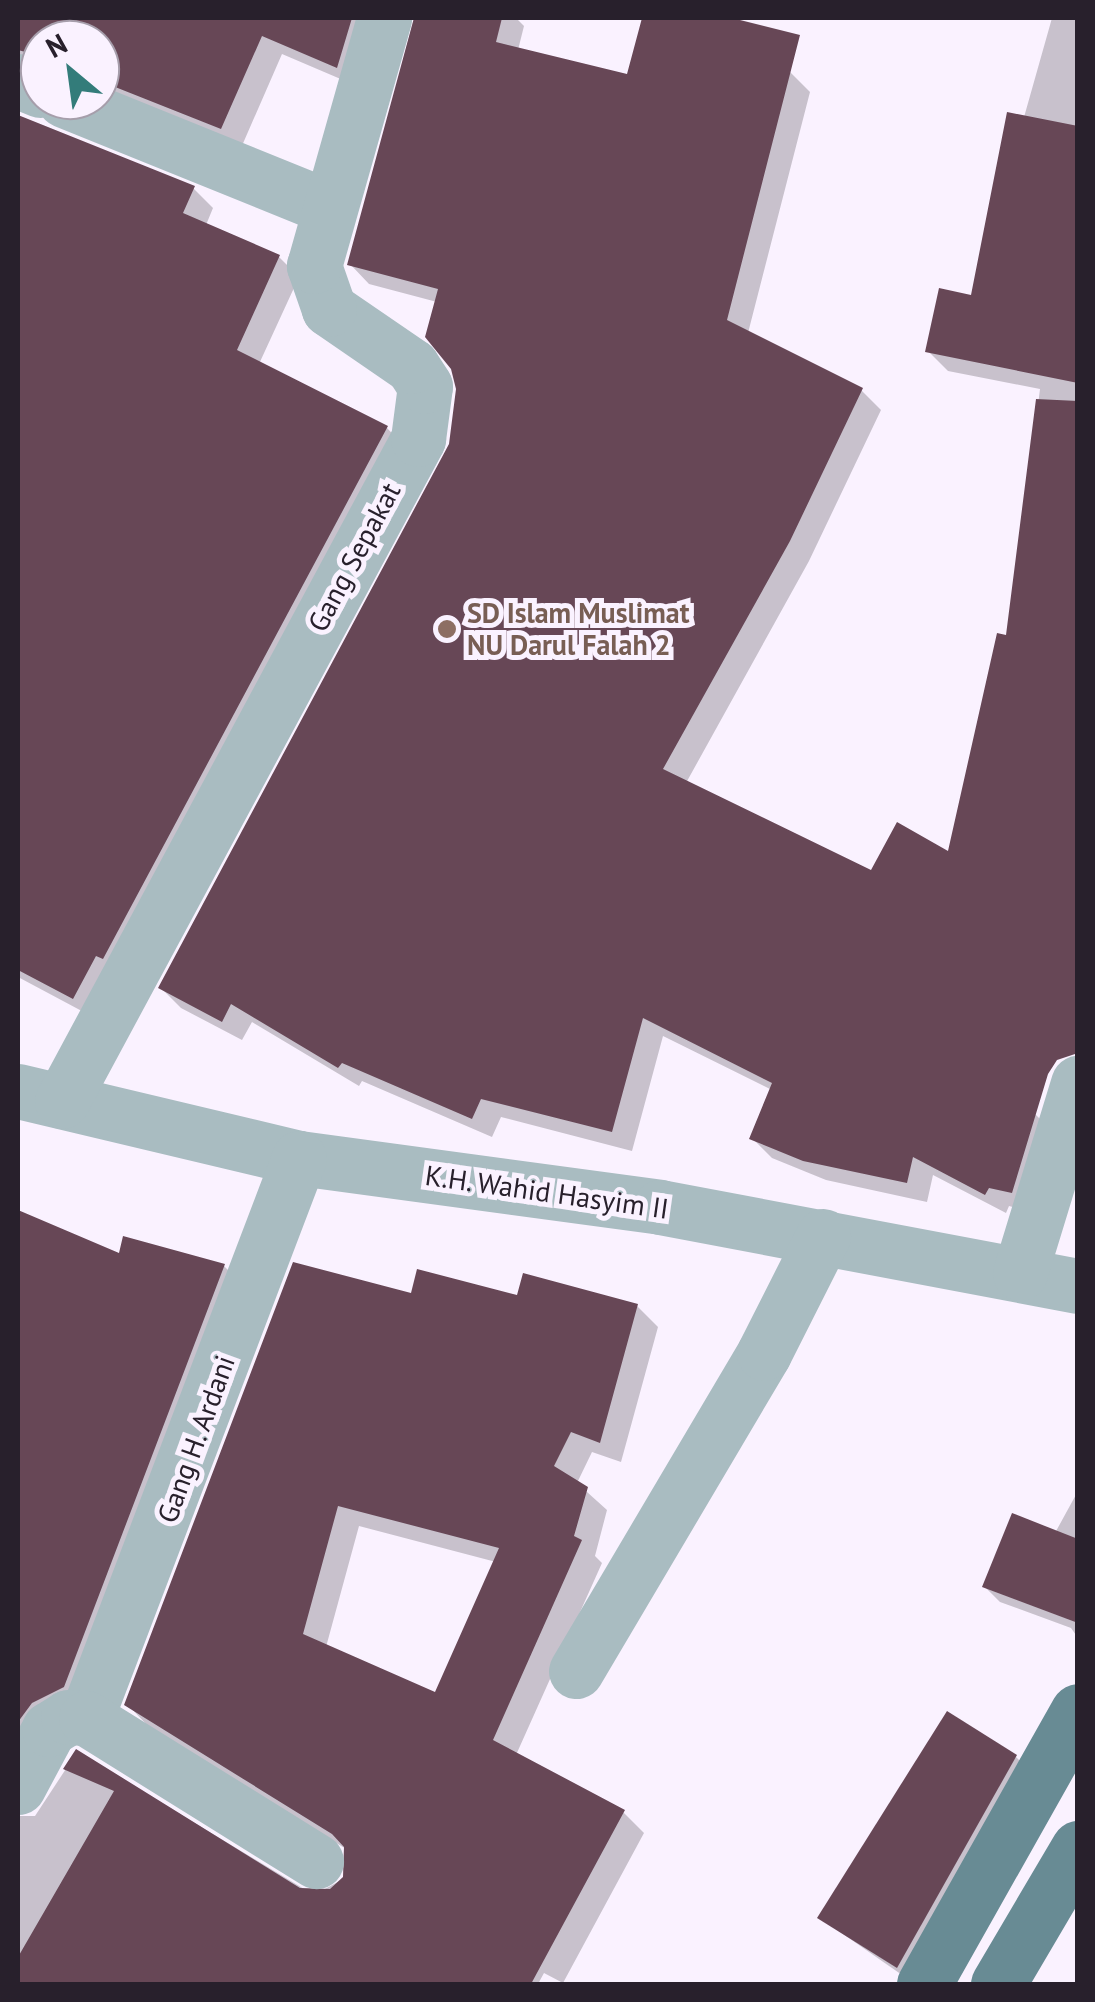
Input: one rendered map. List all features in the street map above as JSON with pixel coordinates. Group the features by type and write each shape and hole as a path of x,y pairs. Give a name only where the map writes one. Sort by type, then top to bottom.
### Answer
{"main road":[{"path":"924,1984 1078,1712"},
{"path":"998,1984 1078,1848"}],"street":[{"name":"Gang Sepakat","path":"40,1096 418,439 425,386 412,366 354,330 319,291 314,266 327,206 384,18"},
{"path":"114,120 327,206"},
{"path":"1020,1273 1078,1083"},
{"name":"K.H. Wahid Hasyim II","path":"40,1096 299,1158 660,1206 1078,1286"},
{"name":"Gang H. Ardani","path":"86,1718 299,1158"},
{"path":"576,1671 764,1353 823,1236"},
{"path":"18,1787 49,1729 68,1717 86,1718 316,1861"}],"building":[{"path":"18,18 352,18 337,68 262,36 221,129 120,89 120,20 20,20 18,50"},
{"path":"414,18 502,18 496,42 627,74 642,18 732,18 800,35 727,320 863,388 790,541 663,769 871,870 897,822 948,851 997,633 1006,635 1036,399 1078,401 1078,1053 1057,1060 1048,1074 1012,1193 989,1188 985,1195 913,1157 907,1183 803,1161 749,1139 772,1083 643,1018 612,1132 481,1099 472,1119 342,1063 338,1068 231,1004 222,1022 158,988 449,444 456,389 451,369 425,337 438,289 347,265"},
{"path":"1007,112 1078,126 1078,383 925,352 939,288 971,295"},
{"path":"18,115 20,120 30,120 195,186 183,213 280,255 237,350 388,426 103,959 96,956 73,999 18,970"},
{"path":"18,1210 119,1253 123,1236 225,1264 64,1687 32,1703 18,1722"},
{"path":"293,1262 411,1293 417,1269 517,1295 523,1273 638,1304 600,1443 571,1432 554,1466 588,1487 574,1536 582,1540 493,1740 625,1810 531,1984 18,1984 18,1957 114,1791 63,1769 76,1749 300,1888 330,1889 343,1877 344,1847 332,1834 124,1705","holes":["338,1506 499,1548 435,1692 303,1634"]},
{"path":"1012,1513 1078,1539 1078,1623 982,1587"},
{"path":"947,1711 1017,1755 897,1968 817,1918"}],"place":[{"name":"SD Islam Muslimat NU Darul Falah 2","path":"447,629"}]}
